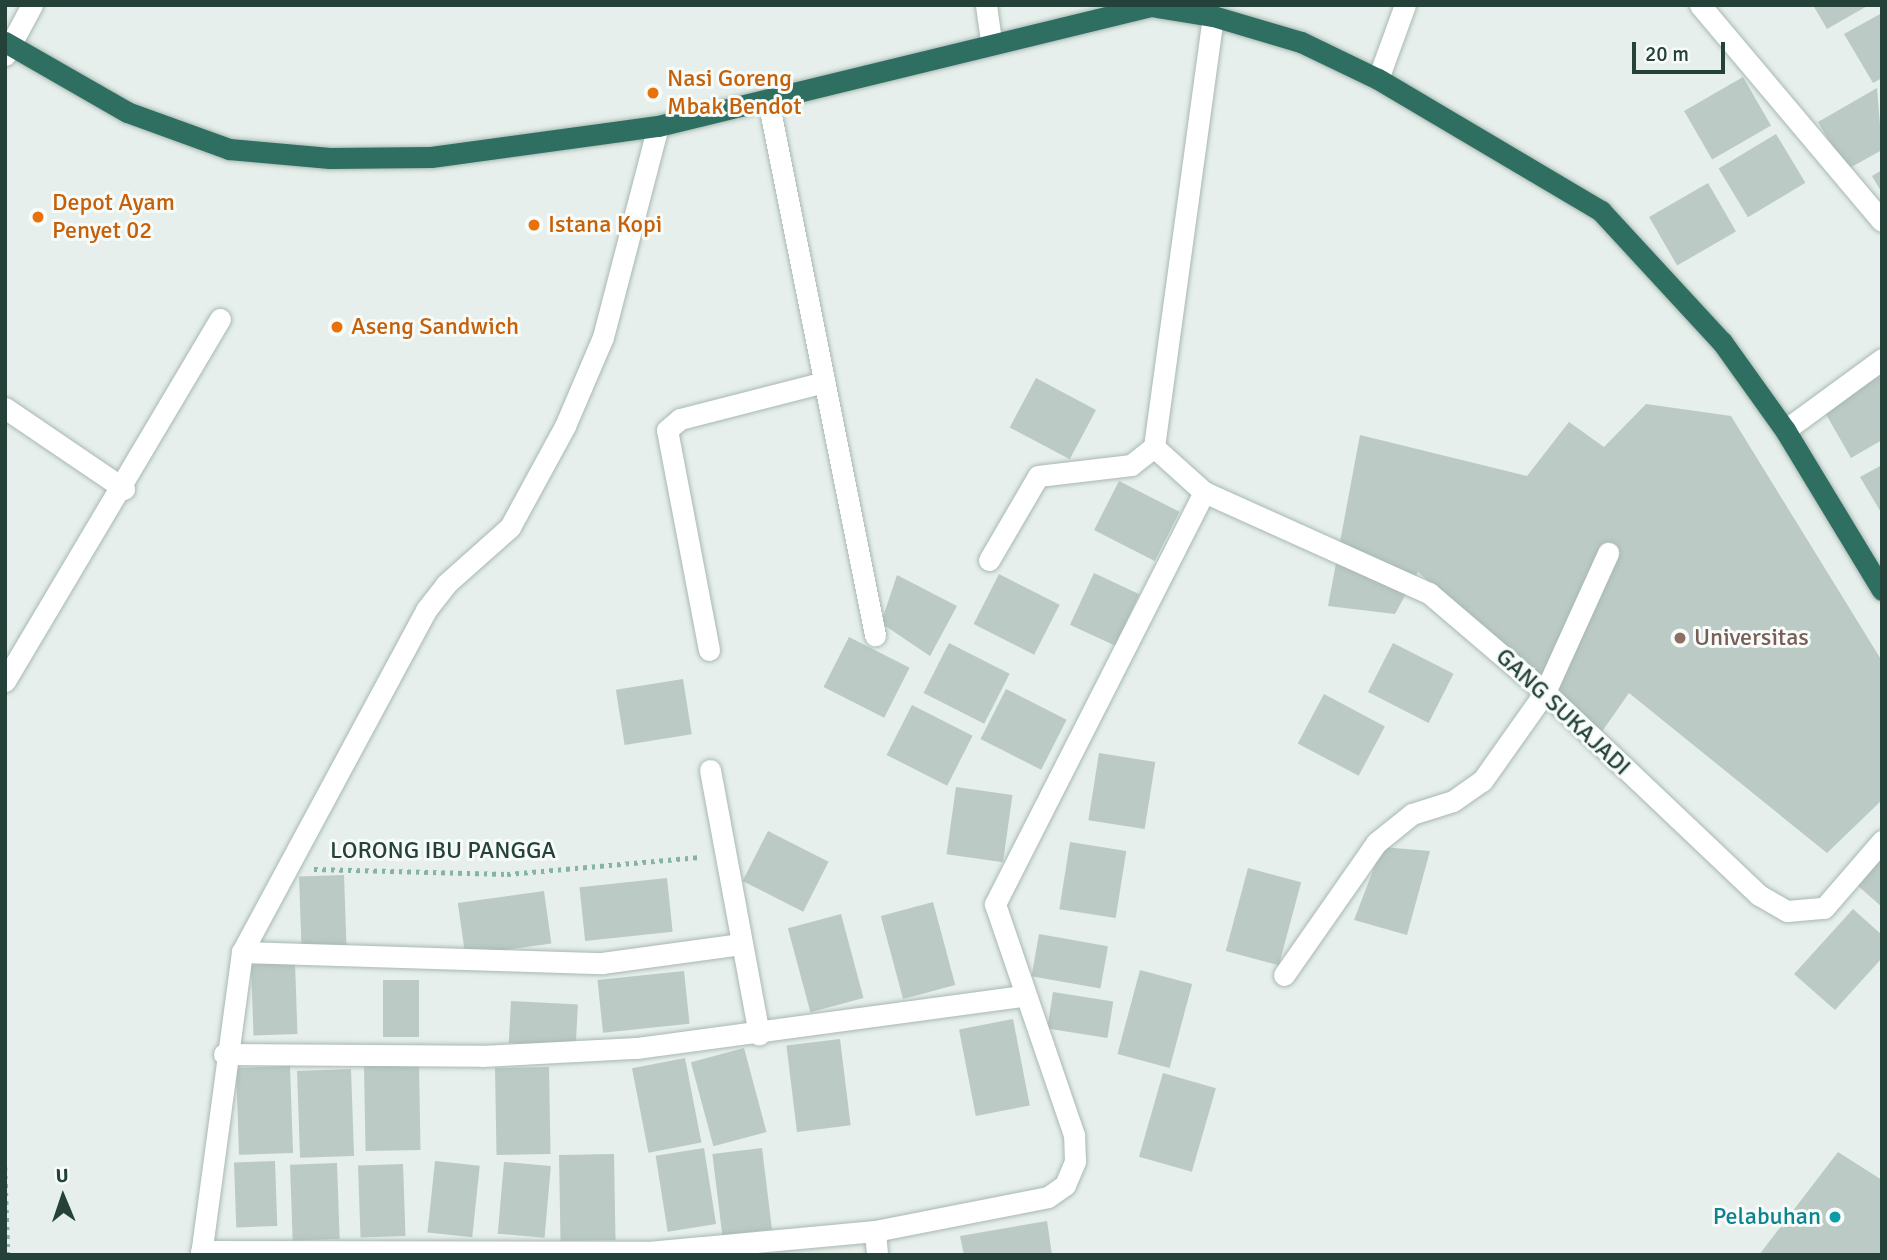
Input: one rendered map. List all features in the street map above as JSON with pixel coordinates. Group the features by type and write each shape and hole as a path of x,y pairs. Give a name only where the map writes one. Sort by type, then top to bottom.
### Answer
{"highway":[{"path":"7,48 127,112 229,149 330,158 431,157 658,126 1151,5 1213,16 1301,42 1378,79 1601,211 1722,342 1785,430 1882,590"}],"street":[{"path":"7,48 32,5"},
{"path":"986,5 991,43"},
{"path":"1378,79 1405,5"},
{"path":"1700,5 1882,221"},
{"path":"989,560 1038,476 1131,465 1154,447 1213,16"},
{"path":"768,100 876,635"},
{"path":"658,126 603,337 565,426 510,527 446,584 426,610 242,952 224,1054 201,1253 648,1252 875,1231 1048,1197 1065,1185 1077,1148 996,922 999,888 1081,741 1204,492"},
{"path":"5,681 124,489 220,319"},
{"path":"1785,430 1882,359"},
{"path":"709,650 667,430 680,419 824,382"},
{"path":"6,410 124,489"},
{"name":"GANG SUKAJADI","path":"1154,447 1204,492 1401,575 1545,692 1759,895 1787,911 1824,908 1882,841"},
{"path":"1284,975 1376,843 1412,814 1453,801 1482,781 1545,692 1608,553"},
{"path":"710,770 759,1034"},
{"path":"242,952 602,963 741,944"},
{"path":"224,1054 482,1056 759,1034 1024,996"},
{"path":"875,1231 877,1255"}],"path":[{"name":"LORONG IBU PANGGA","path":"285,868 507,874 726,855"},
{"path":"5,1167 11,1199 8,1255"}],"building":[{"path":"1813,5 1869,5 1827,29"},
{"path":"1882,13 1882,78 1873,83 1844,34"},
{"path":"1743,77 1771,125 1712,159 1684,111"},
{"path":"1877,88 1882,150 1846,170 1818,122"},
{"path":"1776,134 1805,183 1748,217 1719,169"},
{"path":"1882,170 1882,193 1872,176"},
{"path":"1708,183 1736,231 1677,265 1649,217"},
{"path":"1882,375 1882,440 1851,458 1823,409"},
{"path":"1036,378 1096,410 1070,459 1010,427"},
{"name":"Universitas","path":"1646,404 1731,416 1882,661 1882,800 1827,853 1629,693 1601,733 1418,572 1395,614 1328,606 1360,435 1527,476 1569,422 1604,447"},
{"path":"1882,465 1882,514 1860,477"},
{"path":"1119,481 1180,512 1155,561 1094,530"},
{"path":"1094,573 1139,594 1115,646 1070,625"},
{"path":"999,574 1060,605 1034,655 974,624"},
{"path":"897,575 957,606 930,656 881,623"},
{"path":"849,637 910,668 884,718 824,687"},
{"path":"949,643 1010,674 984,724 924,693"},
{"path":"1393,643 1454,674 1429,723 1368,692"},
{"path":"683,679 692,734 625,745 616,690"},
{"path":"1006,689 1067,720 1041,770 981,739"},
{"path":"1324,694 1385,726 1359,776 1298,743"},
{"path":"912,705 973,736 947,786 887,755"},
{"path":"1099,753 1155,762 1145,829 1088,820"},
{"path":"956,787 1012,795 1003,862 947,854"},
{"path":"768,831 829,862 803,912 743,881"},
{"path":"1070,842 1126,851 1116,918 1059,909"},
{"path":"1382,847 1430,851 1407,935 1354,920"},
{"path":"1882,857 1882,907 1857,885"},
{"path":"1248,868 1301,882 1279,965 1226,951"},
{"path":"344,875 347,948 302,950 299,877"},
{"path":"667,878 673,932 585,941 579,887"},
{"path":"544,891 551,943 465,956 458,903"},
{"path":"933,902 955,985 903,999 881,916"},
{"path":"1853,909 1882,935 1882,958 1835,1010 1794,974"},
{"path":"841,914 864,998 810,1012 788,928"},
{"path":"1039,934 1108,946 1100,989 1032,976"},
{"path":"295,963 297,1034 254,1035 251,965"},
{"path":"1140,970 1192,984 1170,1068 1117,1054"},
{"path":"684,971 690,1024 603,1033 597,980"},
{"path":"383,980 419,980 419,1037 383,1037"},
{"path":"1053,992 1113,1002 1107,1038 1047,1029"},
{"path":"511,1001 578,1005 576,1046 509,1043"},
{"path":"1013,1019 1030,1105 976,1116 959,1029"},
{"path":"840,1039 851,1125 797,1132 786,1046"},
{"path":"744,1048 767,1132 713,1146 691,1062"},
{"path":"685,1058 701,1142 648,1153 632,1068"},
{"path":"419,1064 421,1150 366,1151 364,1065"},
{"path":"290,1066 293,1153 239,1155 236,1068"},
{"path":"549,1067 551,1154 497,1155 495,1068"},
{"path":"351,1069 354,1156 300,1158 297,1071"},
{"path":"1163,1073 1216,1088 1192,1172 1139,1157"},
{"path":"704,1148 716,1224 668,1232 656,1156"},
{"path":"762,1148 772,1229 722,1235 712,1154"},
{"name":"Pelabuhan","path":"1838,1152 1882,1180 1882,1255 1759,1255"},
{"path":"614,1154 616,1240 561,1241 559,1155"},
{"path":"275,1161 277,1226 236,1227 234,1162"},
{"path":"435,1161 480,1166 472,1237 427,1233"},
{"path":"504,1162 551,1166 545,1238 498,1234"},
{"path":"337,1163 340,1239 293,1241 290,1165"},
{"path":"403,1164 406,1236 361,1238 358,1166"},
{"path":"1047,1221 1052,1255 964,1255 960,1236"}],"place":[{"name":"Nasi Goreng Mbak Bendot","path":"653,93"},
{"name":"Depot Ayam Penyet 02","path":"38,217"},
{"name":"Istana Kopi","path":"534,225"},
{"name":"Aseng Sandwich","path":"337,327"},
{"name":"Universitas","path":"1680,638"},
{"name":"Pelabuhan","path":"1835,1217"}]}
